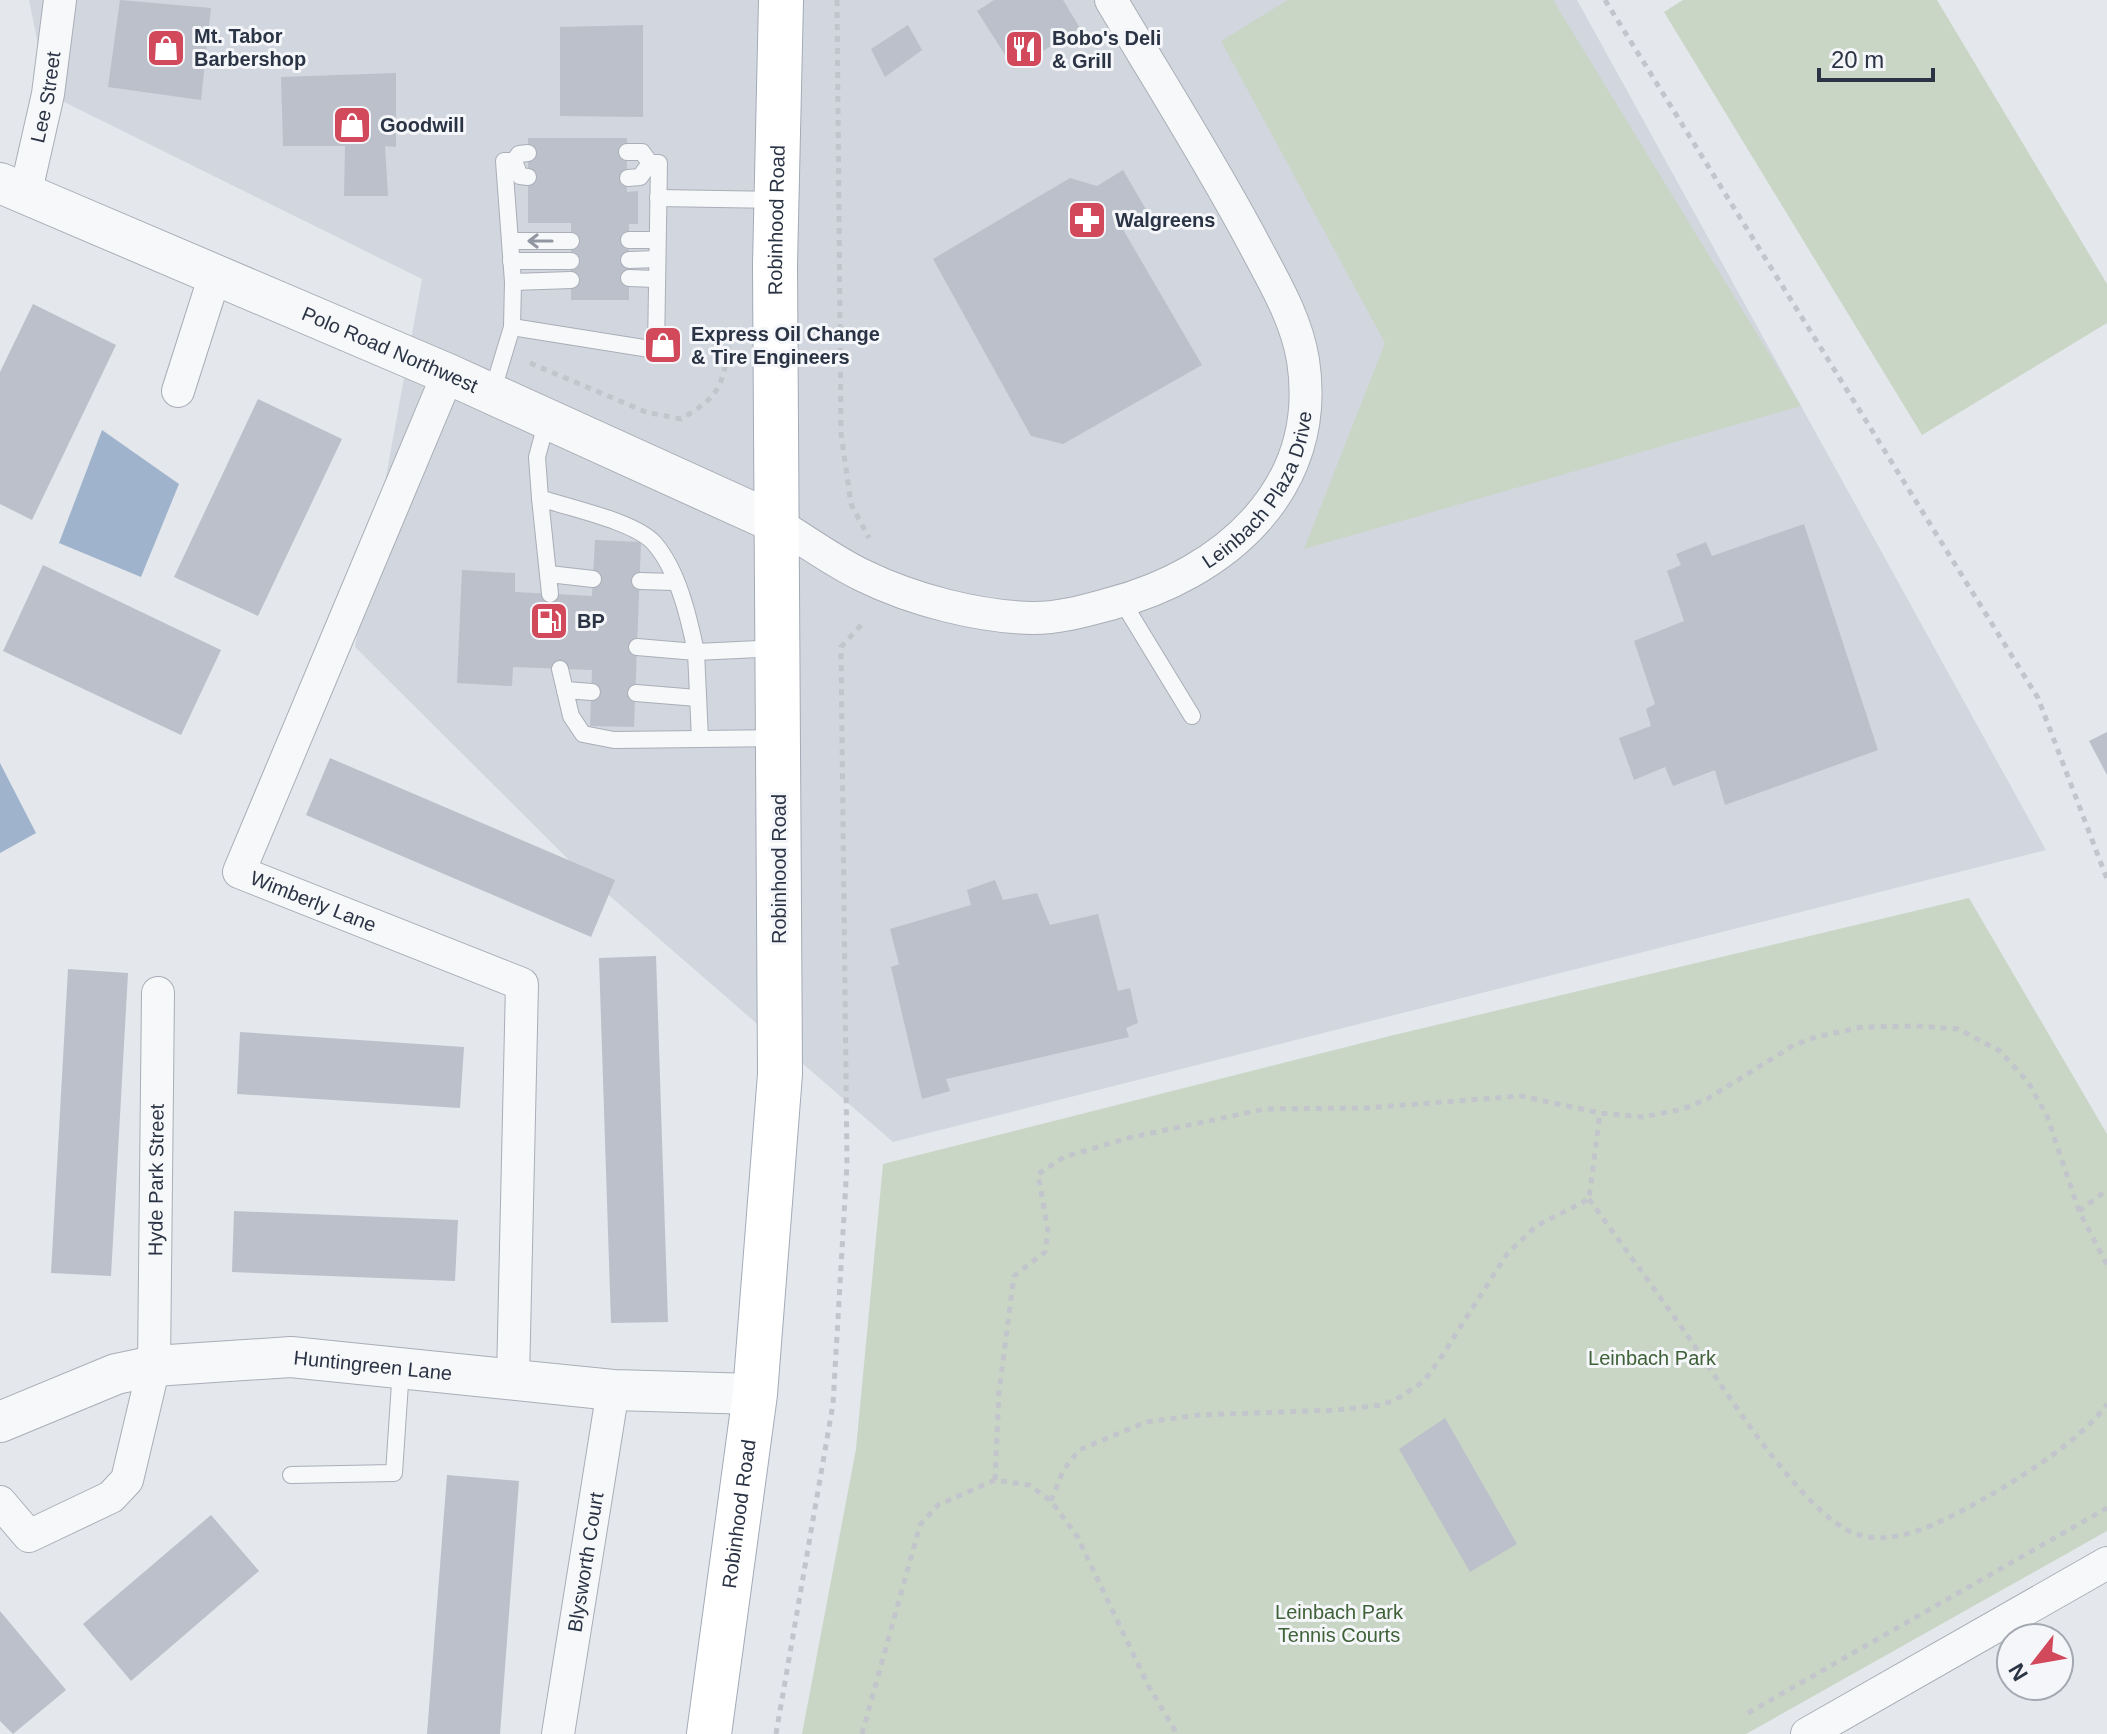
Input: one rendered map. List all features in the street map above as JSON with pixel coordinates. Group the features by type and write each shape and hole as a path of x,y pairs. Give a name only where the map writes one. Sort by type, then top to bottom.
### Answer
{"main road":[{"name":"Robinhood Road","path":"709,1734 755,1394 780,1074 776,523 781,0"}],"street":[{"name":"Lee Street","path":"13,187 48,94 60,0"},
{"name":"Leinbach Plaza Drive","path":"776,523 864,576 981,612 1032,618 1066,616 1167,585 1213,560 1241,539 1263,513 1291,467 1301,435 1305,400 1303,361 1291,314 1234,207 1111,0"},
{"name":"Polo Road Northwest","path":"13,187 492,393 776,523"},
{"path":"178,391 215,275"},
{"name":"Wimberly Lane","path":"448,374 239,872 522,984 513,1379"},
{"name":"Hyde Park Street","path":"0,1502 29,1536 111,1497 127,1480 154,1366 158,993"},
{"name":"Huntingreen Lane","path":"0,1422 116,1374 154,1366 291,1357 613,1390 755,1394"},
{"name":"Blysworth Court","path":"558,1734 613,1390"},
{"path":"1807,1734 2107,1563"}],"lane":[{"path":"627,152 642,152 650,163"},
{"path":"492,393 512,327 513,282 504,161 521,157 520,176 528,177"},
{"path":"628,178 640,177 650,163"},
{"path":"512,327 656,350 659,163 650,163"},
{"path":"658,198 777,200"},
{"path":"629,240 657,240"},
{"path":"510,241 571,241"},
{"path":"629,260 657,259"},
{"path":"511,261 571,261"},
{"path":"629,278 656,279"},
{"path":"513,282 571,280"},
{"path":"547,418 537,457 550,594"},
{"path":"540,498 638,531 653,542 689,619 696,652 700,739"},
{"path":"549,574 593,579"},
{"path":"640,581 674,582"},
{"path":"1122,601 1192,716"},
{"path":"637,647 696,652 779,648"},
{"path":"560,669 571,716 583,734 614,740 777,738"},
{"path":"565,690 592,692"},
{"path":"636,693 697,698"},
{"path":"291,1475 394,1473 401,1368"}],"path":[{"path":"837,0 841,433 851,504 870,539"},
{"path":"1605,0 2038,698 2107,879"},
{"path":"505,352 646,412 681,419 712,401 724,379 729,346"},
{"path":"776,1734 833,1404 847,1164 841,647 863,623"},
{"path":"995,1480 999,1392 1014,1276 1045,1252 1048,1231 1038,1174 1064,1157 1197,1121 1265,1109 1365,1108 1521,1096 1600,1113 1643,1117 1683,1109 1707,1099 1794,1045 1816,1037 1863,1027 1958,1029 2000,1051 2028,1082 2047,1116 2079,1211 2107,1265"},
{"path":"1600,1113 1589,1199 1749,1422 1808,1497 1835,1522 1856,1534 1882,1538 1953,1516 2046,1458 2107,1404"},
{"path":"2079,1211 2107,1190"},
{"path":"1051,1501 1063,1471 1079,1450 1146,1422 1199,1415 1337,1410 1382,1405 1400,1397 1424,1381 1507,1254 1536,1226 1589,1199"},
{"path":"862,1734 920,1525 938,1505 995,1480 1029,1485 1051,1501 1077,1536 1148,1685 1177,1734"},
{"path":"1748,1713 2107,1508"}],"shaded area":[{"path":"29,0 1577,0 2046,850 893,1142 572,863 355,647 422,279 48,94"}],"green space":[{"path":"1288,0 1553,0 1801,406 1304,549 1385,343 1221,41"},
{"path":"1683,0 1937,0 2107,284 2107,323 1922,435 1664,12"},
{"name":"Leinbach Park","path":"1969,898 2107,1134 2107,1531 1746,1734 802,1734 856,1449 883,1164 1390,1036"}],"water":[{"path":"102,430 179,484 141,577 59,543"},
{"path":"0,763 36,833 0,853"}],"building":[{"path":"120,0 211,8 201,100 108,87"},
{"name":"Bobo's Deli & Grill","path":"994,0 1063,0 1080,28 1014,69 977,11"},
{"path":"643,25 643,117 560,116 560,27"},
{"path":"908,25 922,50 885,77 871,49"},
{"path":"396,73 396,147 385,146 388,196 344,196 345,146 283,146 281,77"},
{"path":"528,138 627,138 627,192 638,191 638,224 629,224 629,300 571,300 571,223 528,223"},
{"name":"Walgreens","path":"1123,170 1147,211 1121,226 1202,365 1063,444 1031,436 933,259 1070,178 1097,186"},
{"path":"33,304 116,345 32,520 0,504 0,372"},
{"path":"258,399 342,439 258,616 174,577"},
{"path":"1804,524 1878,750 1725,805 1715,770 1673,786 1665,767 1634,780 1619,738 1651,726 1646,709 1655,704 1634,641 1684,621 1667,571 1681,565 1676,554 1706,542 1712,556"},
{"name":"BP","path":"595,540 641,542 634,727 590,726 592,670 513,667 512,686 457,683 462,570 515,573 515,592 592,596"},
{"path":"43,565 221,650 181,735 3,651"},
{"path":"2107,732 2107,775 2089,741"},
{"path":"330,758 615,880 591,937 306,815"},
{"path":"995,880 1003,900 1037,893 1050,925 1098,914 1118,991 1130,988 1138,1023 1126,1028 1129,1037 946,1079 950,1091 922,1099 891,967 899,964 890,929 971,905 967,890"},
{"path":"656,956 668,1322 611,1323 599,958"},
{"path":"68,969 128,973 111,1276 51,1273"},
{"path":"240,1032 464,1047 460,1108 237,1094"},
{"path":"234,1211 458,1220 455,1281 232,1272"},
{"path":"1445,1418 1517,1544 1470,1572 1399,1449"},
{"path":"447,1475 519,1481 500,1734 427,1734"},
{"path":"211,1515 259,1571 131,1681 83,1624"},
{"path":"0,1611 66,1690 13,1734 0,1721"}],"place":[{"name":"Mt. Tabor Barbershop","path":"166,48"},
{"name":"Bobo's Deli & Grill","path":"1024,49"},
{"name":"Goodwill","path":"352,125"},
{"name":"Walgreens","path":"1087,220"},
{"name":"Express Oil Change & Tire Engineers","path":"663,345"},
{"name":"BP","path":"549,621"}],"park label":[{"name":"Leinbach Park Tennis Courts","path":"1339,1624"}]}
